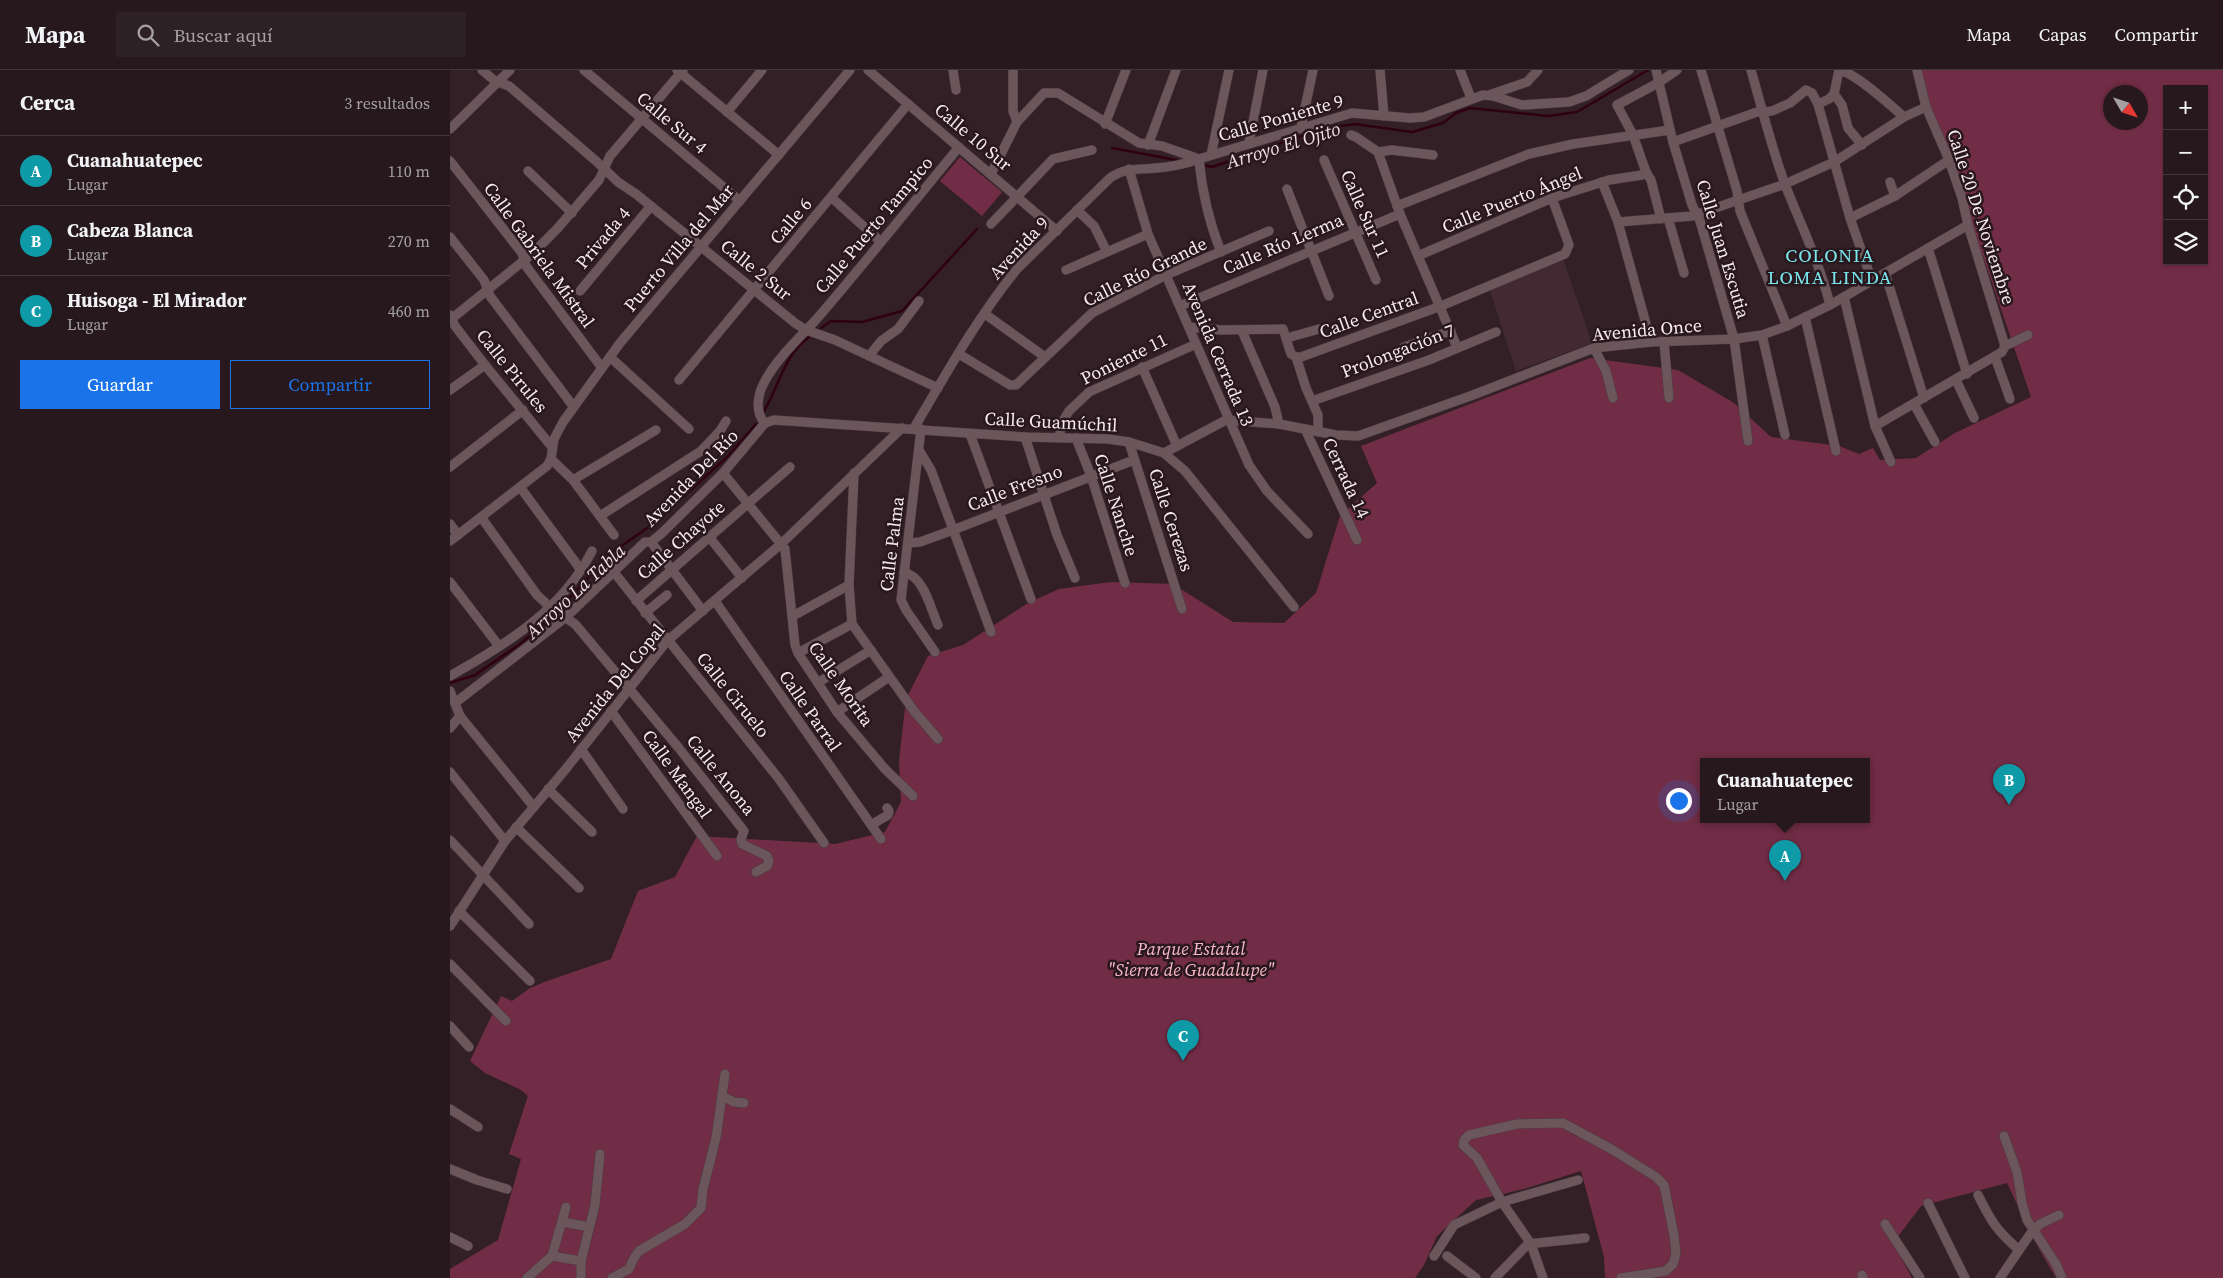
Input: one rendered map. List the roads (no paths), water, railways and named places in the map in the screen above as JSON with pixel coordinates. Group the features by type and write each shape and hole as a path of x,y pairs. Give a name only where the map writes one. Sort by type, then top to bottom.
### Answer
{"street":[{"name":"Calle 2 Sur","path":"482,70 499,83 509,86 605,170 795,323 806,330 870,356 938,388"},
{"path":"450,129 499,83 510,70"},
{"name":"Calle Sur 4","path":"584,70 740,201"},
{"path":"727,112 762,70"},
{"name":"Puerto Villa del Mar","path":"552,459 552,447 558,430 573,406 610,357 850,70"},
{"name":"Calle 10 Sur","path":"868,70 1056,231"},
{"path":"953,70 956,90"},
{"path":"1013,70 1013,111 1017,122"},
{"path":"1106,124 1126,70"},
{"path":"1148,145 1176,70"},
{"path":"1211,155 1230,70"},
{"path":"1249,143 1263,70"},
{"path":"1301,127 1313,70"},
{"path":"1380,70 1384,116"},
{"path":"1460,70 1471,98"},
{"path":"1489,95 1527,82 1538,70"},
{"name":"Calle Poniente 9","path":"1199,159 1352,113 1384,116 1424,116 1471,98 1489,95 1522,105 1569,102 1586,96 1630,70"},
{"name":"Calle Juan Escutia","path":"1656,70 1673,142 1701,226 1734,339 1748,441"},
{"path":"1677,70 1658,83 1617,105 1651,180 1684,273"},
{"path":"1701,70 1740,211 1786,326"},
{"path":"1751,70 1785,184 1824,283 1830,304"},
{"path":"1818,104 1829,99 1834,94 1839,70 1847,72 1904,117"},
{"name":"Calle 20 De Noviembre","path":"1917,70 1926,107 1949,160 1962,198 1968,225 2005,346"},
{"path":"451,318 524,260 572,212 599,180 610,156 680,71 779,154"},
{"path":"1673,142 1790,103 1806,90 1812,93 1818,104 1850,218 1872,281"},
{"path":"991,174 1017,122 1041,96 1051,92 1064,96 1139,144 1162,146 1199,159"},
{"path":"1834,94 1842,105 1848,128 1862,145"},
{"name":"Calle 6","path":"679,380 832,198 908,104"},
{"path":"1618,222 1696,215 1785,184 1834,162 1904,117 1926,107"},
{"name":"Calle Río Lerma","path":"1180,306 1528,154 1670,130"},
{"path":"1351,136 1356,136 1378,152 1399,210 1457,347"},
{"name":"Calle Puerto Tampico","path":"765,423 759,413 758,404 761,389 772,369 959,148"},
{"path":"991,224 1016,195 1053,159 1092,150"},
{"path":"1378,152 1392,150 1433,155"},
{"name":"Avenida 9","path":"917,428 958,354 1018,269 1110,178 1129,169 1176,166 1199,159"},
{"name":"Calle Río Grande","path":"958,354 1014,385 1092,313 1166,275 1221,252 1206,207 1199,159"},
{"name":"Calle Sur 11","path":"1324,160 1376,280"},
{"path":"1850,218 1895,196 1949,160"},
{"name":"Calle Gabriela Mistral","path":"450,161 522,253 526,266 602,368"},
{"name":"Avenida Cerrada 13","path":"1129,169 1148,234 1249,466 1259,482 1308,534"},
{"path":"528,171 572,212"},
{"name":"Calle Puerto Ángel","path":"1420,256 1552,198 1602,182 1642,175 1646,172"},
{"path":"1602,182 1618,222 1651,342"},
{"path":"1890,182 1895,196"},
{"path":"1287,189 1329,296"},
{"path":"832,198 881,242"},
{"name":"Calle Central","path":"1296,357 1301,357 1441,306 1565,254 1569,245 1552,198"},
{"name":"Privada 4","path":"580,291 651,206"},
{"path":"1077,210 1094,226 1107,252"},
{"name":"Avenida Once","path":"1228,420 1279,424 1349,437 1366,434 1594,348 1651,342 1734,339 1762,335 1786,326 1844,297 1968,225"},
{"path":"1221,252 1269,231"},
{"path":"1066,270 1148,234"},
{"path":"450,237 484,280 490,296 573,406"},
{"path":"1928,248 1967,374"},
{"path":"1885,273 1924,398"},
{"path":"1844,297 1874,426 1891,462"},
{"path":"870,356 881,341 898,329 919,300"},
{"path":"985,314 1045,357"},
{"path":"1805,317 1836,451"},
{"name":"Calle Pirules","path":"451,318 485,365 552,447"},
{"path":"1189,327 1242,330 1283,329 1291,354 1296,357 1318,416 1318,432"},
{"path":"1242,330 1275,407 1279,424"},
{"path":"1287,338 1320,330"},
{"path":"1404,347 1451,331"},
{"name":"Prolongación 7","path":"1312,401 1429,360 1496,332"},
{"path":"1762,335 1785,435"},
{"path":"1874,426 1967,374 2002,352 2005,346 2028,335"},
{"path":"1664,342 1669,398"},
{"name":"Poniente 11","path":"1059,437 1063,421 1082,397 1142,367 1196,344"},
{"path":"1594,348 1606,371 1613,398"},
{"path":"610,357 689,429"},
{"path":"1995,357 2010,399"},
{"path":"450,390 485,365"},
{"path":"1142,367 1177,446"},
{"path":"1956,380 1974,418"},
{"path":"1914,404 1935,442"},
{"path":"450,467 522,410"},
{"name":"Calle Guamúchil","path":"765,423 774,420 917,428 970,434 1108,439 1129,442 1164,453 1185,471 1294,607"},
{"path":"1164,453 1222,421 1228,420"},
{"path":"600,516 701,451 720,431 726,421"},
{"name":"Avenida Del Río","path":"455,703 558,613 613,571 645,542 651,542 723,473 765,423"},
{"name":"Avenida Del Copal","path":"450,926 505,841 667,641 781,544 902,428"},
{"name":"Calle Palma","path":"917,428 919,450 904,572 902,604 936,652"},
{"name":"Cerrada 14","path":"1305,429 1327,479 1358,540"},
{"path":"573,480 656,430"},
{"path":"970,434 1031,599"},
{"path":"1025,437 1029,454 1045,493 1057,535 1074,578"},
{"name":"Calle Nanche","path":"1076,438 1091,476 1125,583"},
{"name":"Calle Cerezas","path":"1129,442 1182,609"},
{"path":"919,450 931,470 991,632"},
{"path":"450,541 548,466 552,459 573,480 614,534"},
{"name":"Calle Fresno","path":"908,543 920,542 953,530 1134,460"},
{"name":"Calle Chayote","path":"636,601 790,467"},
{"name":"Calle Morita","path":"723,473 787,554 795,645 798,653 819,682 837,712 885,768 913,796"},
{"path":"854,473 849,585 852,624 914,711 938,739"},
{"path":"520,487 581,570"},
{"path":"481,517 537,594 558,613 575,624 628,688"},
{"path":"450,524 458,534"},
{"path":"710,538 742,578"},
{"path":"651,542 702,611"},
{"name":"Avenida Del Río","path":"450,676 558,613 592,551"},
{"name":"Calle Ciruelo","path":"613,571 779,779 824,843"},
{"path":"904,572 911,574 918,580 938,624"},
{"path":"450,582 499,646"},
{"path":"793,616 849,585"},
{"path":"645,613 666,595"},
{"name":"Calle Parral","path":"714,601 881,839"},
{"path":"798,653 852,624"},
{"path":"819,682 871,650"},
{"path":"837,712 889,677"},
{"name":"Calle Anona","path":"628,688 678,747 727,812 743,827 742,844 767,856 769,861 767,866 756,872"},
{"path":"450,693 460,716 533,806"},
{"name":"Calle Mangal","path":"611,711 717,856"},
{"path":"450,728 460,716"},
{"path":"581,749 623,809"},
{"path":"450,772 505,841"},
{"path":"548,789 592,832"},
{"path":"871,826 888,815 890,811 887,808"},
{"path":"516,827 580,888"},
{"path":"450,840 530,924"},
{"path":"459,912 530,981"},
{"path":"450,964 506,1021"},
{"path":"450,1026 470,1047"},
{"path":"612,1278 629,1269 639,1251 685,1224 701,1208 703,1188 716,1138 725,1074"},
{"path":"722,1096 734,1102 744,1103"},
{"path":"450,1109 478,1127"},
{"path":"1543,1278 1532,1244 1502,1202 1477,1158 1463,1145 1464,1140 1469,1135 1517,1124 1558,1122 1568,1125 1656,1177 1664,1185 1674,1235 1676,1254 1673,1264 1666,1271 1621,1278"},
{"path":"2004,1136 2017,1172 2027,1220 2056,1264 2062,1278"},
{"path":"581,1278 581,1261 595,1205 600,1154"},
{"path":"450,1169 507,1189"},
{"path":"1434,1256 1454,1225 1502,1202 1578,1180"},
{"path":"1978,1195 1992,1223 2000,1234 2018,1249"},
{"path":"1928,1203 1965,1278"},
{"path":"527,1278 552,1256 566,1207"},
{"path":"2000,1278 2018,1249 2033,1230 2040,1224 2059,1215"},
{"path":"563,1222 589,1227"},
{"path":"1886,1224 1920,1278"},
{"path":"450,1237 468,1246"},
{"path":"1495,1278 1521,1249 1532,1244 1585,1238"},
{"path":"552,1256 581,1261"},
{"path":"1447,1256 1476,1278"}],"waterway":[{"name":"Arroyo El Ojito","path":"1203,165 1212,167 1325,128 1355,124 1412,132 1443,123 1456,113 1470,108 1548,116 1577,112 1648,70"},
{"name":"Arroyo El Ojito","path":"1112,148 1176,160"},
{"name":"Arroyo La Tabla","path":"821,328 831,321 862,322 902,311 977,229"},
{"name":"Arroyo La Tabla","path":"764,411 788,362 801,344 809,337"},
{"name":"Arroyo La Tabla","path":"450,683 475,675 520,644 548,621 610,554 653,524 727,457 756,424"}],"place":[{"name":"Cabeza Blanca","path":"2009,805"},
{"name":"Cuanahuatepec","path":"1785,881"},
{"name":"Huisoga - El Mirador","path":"1183,1061"}],"district":[{"name":"COLONIA LOMA LINDA","path":"1830,266"}],"park label":[{"name":"Parque Estatal \"Sierra de Guadalupe\"","path":"1191,960"}]}
